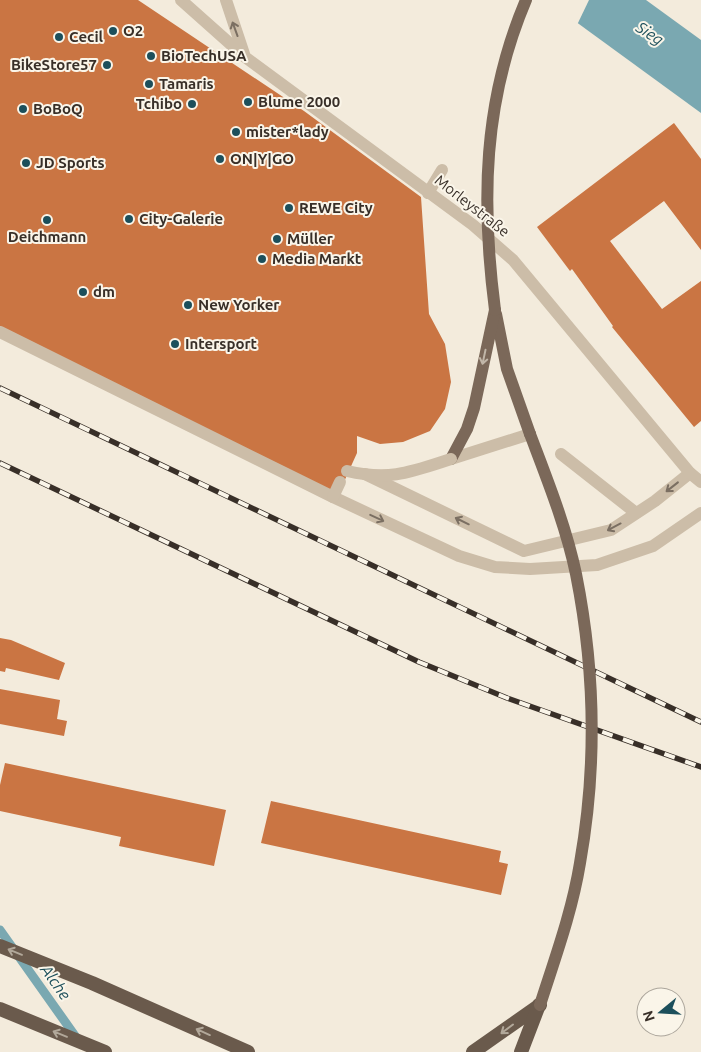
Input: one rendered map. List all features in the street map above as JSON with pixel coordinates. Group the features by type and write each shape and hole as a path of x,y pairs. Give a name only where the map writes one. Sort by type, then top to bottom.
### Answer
{"highway":[{"path":"0,946 92,983 248,1052"},
{"path":"473,1052 540,1005"},
{"path":"521,1052 540,1005"},
{"path":"0,1009 105,1052"}],"main road":[{"path":"526,0 502,74 491,132 486,191 487,251 495,310 507,369 556,502 575,573 588,645 592,718 590,792 580,864 563,935 540,1005"},
{"path":"451,459 467,429 474,408 495,310"}],"street":[{"name":"Morleystraße","path":"181,0 244,57 473,225 514,260 690,473 701,482"},
{"path":"226,0 244,57"},
{"path":"428,193 442,170"},
{"path":"0,332 333,497 459,556 495,566 530,569 597,565 653,546 701,513"},
{"path":"346,473 372,477 402,475 530,434"},
{"path":"561,454 636,513"},
{"path":"346,473 524,551 611,530 690,473"},
{"path":"333,497 346,473"}],"water":[{"name":"Sieg","path":"546,0 646,0 701,40 701,113"}],"pier":[{"path":"544,0 589,0 577,25"}],"building":[{"path":"0,0 138,0 304,111 421,197 429,314 445,344 451,382 445,409 430,431 403,442 380,444 357,436 357,453 338,495 0,326"},
{"path":"674,123 701,159 701,250 664,201 610,241 662,309 701,281 701,421 694,427 612,327 572,269 570,271 537,227"},
{"path":"0,638 11,640 65,663 59,680 6,668 5,672 0,671"},
{"path":"0,689 60,700 57,719 67,721 64,736 0,724"},
{"path":"5,763 226,810 214,866 119,846 121,837 0,811 0,785"},
{"path":"271,801 501,851 499,862 508,864 501,895 261,843"}],"waterway":[{"name":"Alche","path":"0,930 78,1040"}],"railway":[{"path":"0,388 701,722"},
{"path":"0,463 419,662 507,698 701,767"}],"place":[{"name":"O2","path":"113,31"},
{"name":"Cecil","path":"59,37"},
{"name":"BioTechUSA","path":"151,56"},
{"name":"BikeStore57","path":"107,65"},
{"name":"Tamaris","path":"149,84"},
{"name":"Blume 2000","path":"248,102"},
{"name":"Tchibo","path":"192,104"},
{"name":"BoBoQ","path":"23,109"},
{"name":"mister*lady","path":"236,132"},
{"name":"ON|Y|GO","path":"220,159"},
{"name":"JD Sports","path":"26,163"},
{"name":"REWE City","path":"289,208"},
{"name":"City-Galerie","path":"129,219"},
{"name":"Deichmann","path":"47,220"},
{"name":"Müller","path":"277,239"},
{"name":"Media Markt","path":"262,259"},
{"name":"dm","path":"83,292"},
{"name":"New Yorker","path":"188,305"},
{"name":"Intersport","path":"175,344"}]}
